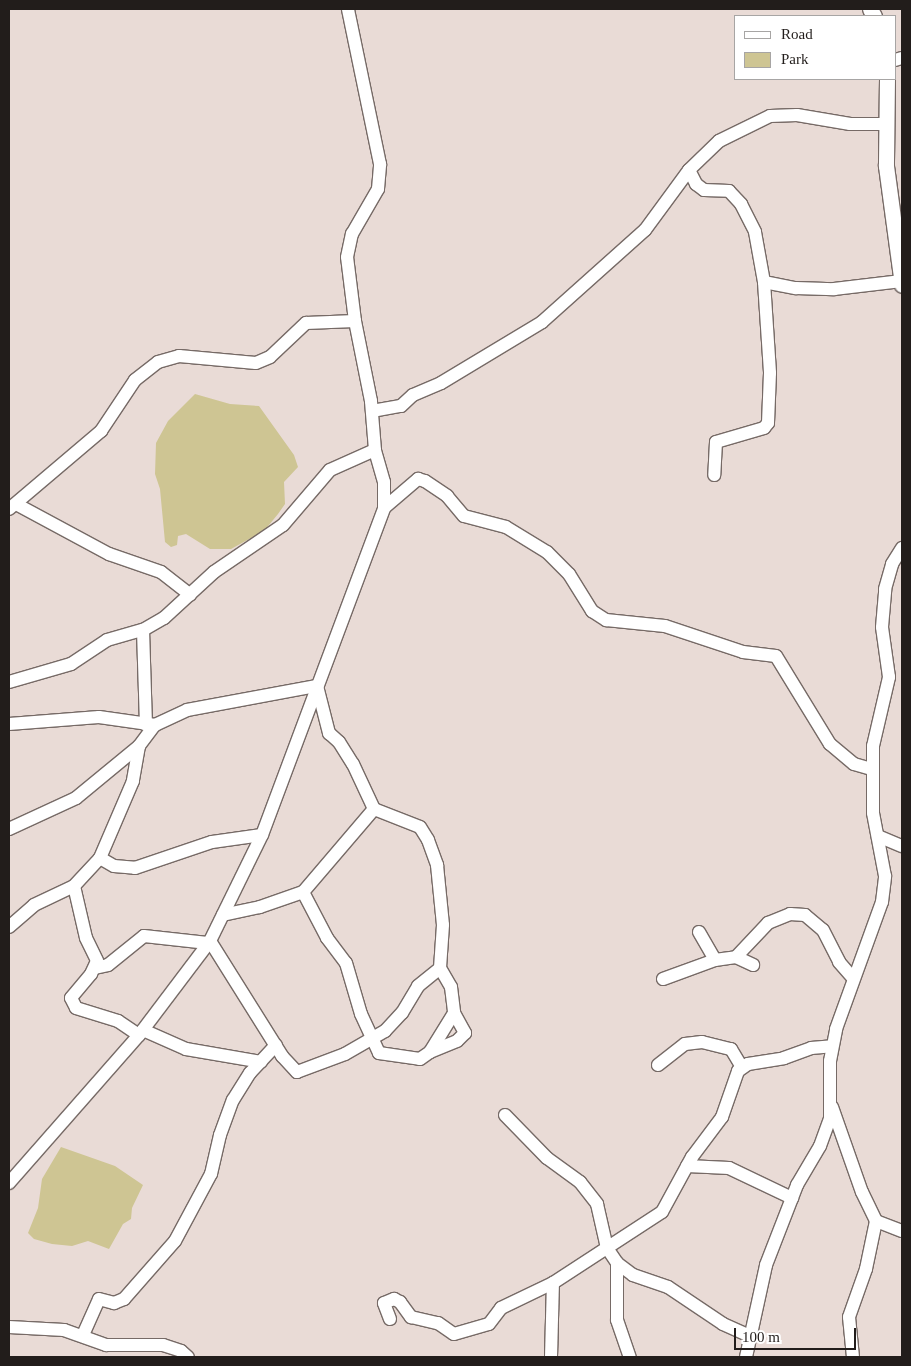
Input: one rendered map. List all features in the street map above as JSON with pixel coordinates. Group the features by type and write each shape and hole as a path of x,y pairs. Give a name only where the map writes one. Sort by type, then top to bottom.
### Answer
{"main road":[{"path":"887,80 886,166 902,282"}],"street":[{"path":"9,1183 141,1032 209,942 262,834 384,508 384,482 375,450 372,411 355,321 347,257 349,244 378,189 381,170 348,9"},
{"path":"372,411 401,406 413,395 441,383 542,322 645,230 689,170 719,141 770,116 797,115 850,124 886,124"},
{"path":"689,170 696,184 704,190 729,191 741,204 755,232 764,282 770,373 768,423 764,428 716,442 714,475"},
{"path":"764,282 796,288 834,289 902,282"},
{"path":"190,595 161,572 109,554 12,507 101,431 135,380 158,362 179,356 256,363 270,357 306,323 355,321"},
{"path":"9,682 70,664 107,640 144,630 171,614 214,572 283,525 330,470 375,450"},
{"path":"384,508 418,479 430,483 447,496 464,516 513,530 556,560 598,615 614,622 665,626 743,652 776,656 830,744 854,764 872,769"},
{"path":"746,1357 766,1265 792,1198 820,1146 832,1104 832,1046 853,978 877,921 884,890 872,769 875,730 888,677 883,638 883,601 890,569 902,548"},
{"path":"9,829 76,798 138,746 150,725 144,630"},
{"path":"9,724 99,717 150,725 198,706 317,686"},
{"path":"303,892 327,938 346,963 365,1024 374,1038 376,1051 382,1055 416,1060 464,1035 454,1013 451,988 440,968 442,904 436,865 428,840 415,823 374,809 356,769 339,742 329,733 317,686"},
{"path":"9,927 34,904 74,886 100,858 133,781 138,746"},
{"path":"223,915 260,907 303,892 374,809"},
{"path":"100,858 114,866 135,868 158,862 212,842 262,834"},
{"path":"878,836 902,846"},
{"path":"74,886 86,938 97,958 95,968 74,991 73,1005 186,1049 260,1062"},
{"path":"736,957 768,923 784,916 801,914 818,924 839,962 853,978"},
{"path":"699,932 715,960"},
{"path":"95,968 108,965 144,936 209,942"},
{"path":"209,942 276,1045 297,1072 345,1054 374,1038 396,1020 418,986 440,968"},
{"path":"663,979 715,960 736,957 753,965"},
{"path":"430,1052 454,1013"},
{"path":"658,1064 685,1044 702,1042 730,1049 742,1067"},
{"path":"83,1335 99,1299 114,1302 124,1299 175,1240 211,1174 220,1135 233,1100 260,1062 276,1045"},
{"path":"390,1319 384,1303 396,1299 411,1318 438,1323 455,1334 489,1324 502,1308 552,1283 662,1212 687,1166 722,1117 733,1078 742,1067 784,1058 816,1046 832,1046"},
{"path":"832,1104 862,1192 876,1221 866,1269 850,1316 853,1357"},
{"path":"505,1115 547,1158 580,1182 597,1204 607,1248 617,1263 633,1275 668,1287 727,1327 750,1336"},
{"path":"687,1166 730,1168 792,1198"},
{"path":"876,1221 902,1231"},
{"path":"617,1263 617,1320 630,1357"},
{"path":"551,1357 552,1283"},
{"path":"9,1327 64,1330 83,1335 106,1345 163,1345 176,1349 188,1357"}],"green space":[{"path":"195,394 230,404 259,406 294,455 298,467 284,482 285,504 278,514 264,531 231,549 210,549 186,534 178,536 177,545 171,547 165,542 160,489 155,474 156,443 168,421"},
{"path":"61,1147 115,1166 143,1185 132,1208 131,1219 123,1224 109,1249 88,1241 72,1246 52,1244 34,1239 28,1233 38,1208 42,1179"}]}
